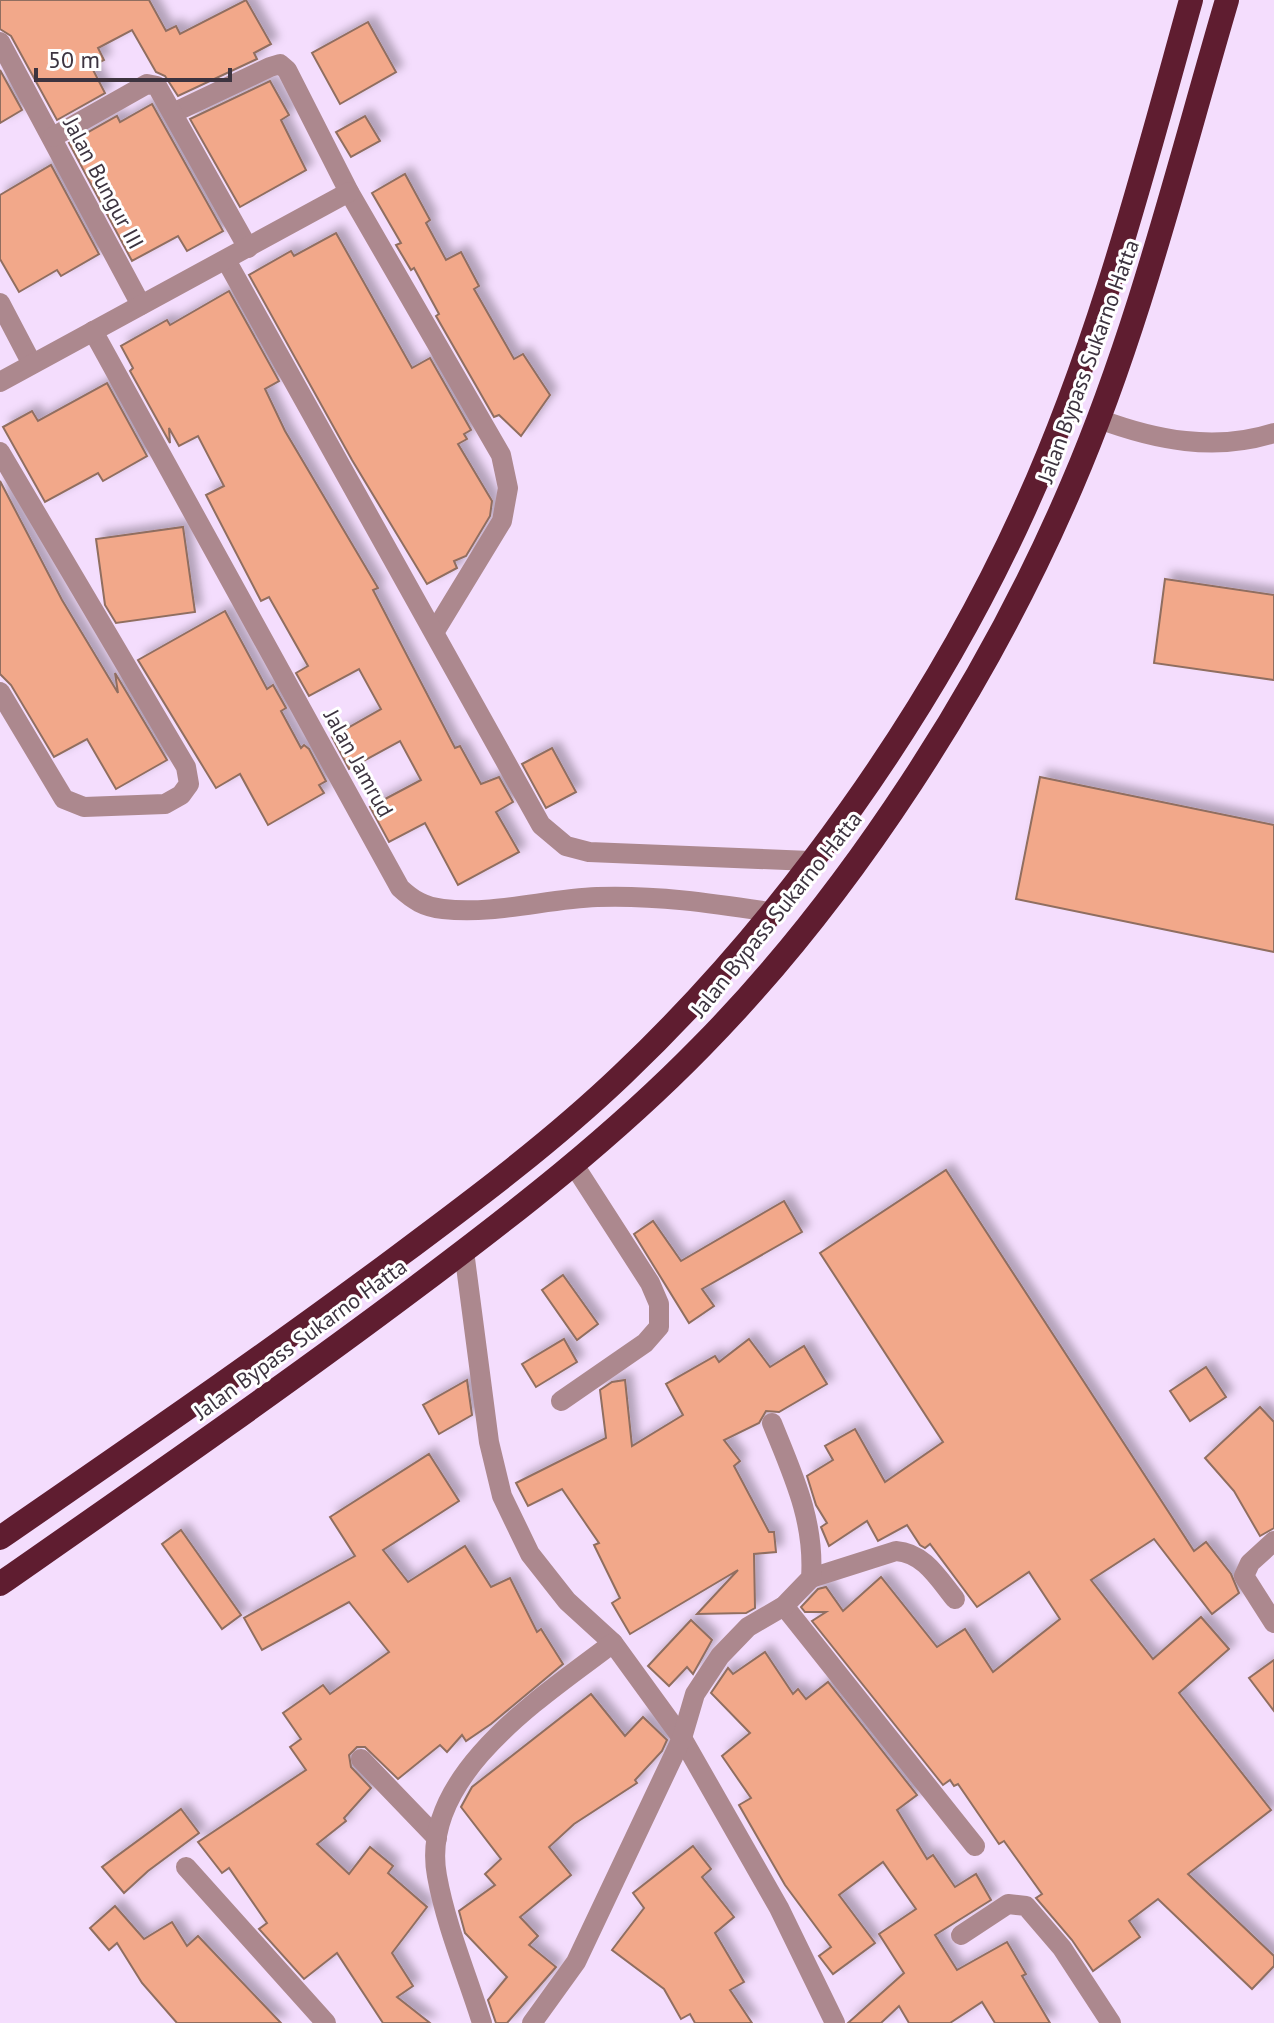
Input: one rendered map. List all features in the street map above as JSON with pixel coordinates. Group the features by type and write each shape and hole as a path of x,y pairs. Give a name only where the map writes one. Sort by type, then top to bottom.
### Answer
{"highway":[{"name":"Jalan Bypass Sukarno Hatta","path":"0,1538 232,1380 523,1160 635,1062 692,1003 810,861 872,778 915,710 1023,512 1098,323 1191,0"},
{"name":"Jalan Bypass Sukarno Hatta","path":"0,1584 253,1407 464,1251 574,1165 704,1045 794,940 876,833 966,691 1022,590 1071,487 1099,419 1152,264 1227,0"}],"street":[{"name":"Jalan Bungur III","path":"0,42 141,305"},
{"path":"175,112 280,64 287,70 349,192 501,455 508,488 502,521 435,631"},
{"path":"53,137 147,84 157,86 175,112 248,248"},
{"path":"0,382 349,192"},
{"path":"226,260 541,825 566,846 589,852 810,861"},
{"path":"0,303 32,364"},
{"name":"Jalan Jamrud","path":"93,331 400,888 417,903 442,909 480,909 596,897 679,898 769,912"},
{"path":"1099,419 1138,434 1204,444 1250,441 1274,433"},
{"path":"0,452 186,767 189,784 181,795 165,804 84,807 64,799 0,692"},
{"path":"561,1401 645,1343 659,1327 659,1304 650,1283 574,1165"},
{"path":"464,1251 489,1442 502,1496 530,1554 567,1601 613,1643 682,1738 779,1908 835,2023"},
{"path":"772,1423 808,1512 813,1547 811,1578"},
{"path":"1274,1541 1250,1563 1244,1576 1274,1623"},
{"path":"537,2021 576,1962 682,1738 695,1694 720,1656 748,1627 784,1606 811,1578 896,1551 909,1552 927,1565 955,1599"},
{"path":"784,1606 975,1846"},
{"path":"482,2023 437,1874 437,1838 452,1798 476,1756 527,1708 613,1643"},
{"path":"361,1759 437,1838"},
{"path":"186,1867 326,2023"},
{"path":"961,1935 1008,1904 1026,1906 1062,1948 1111,2023"}],"building":[{"path":"0,0 149,0 166,31 176,26 180,34 246,0 271,44 254,53 257,59 178,96 165,76 156,72 132,30 98,48 104,60 91,66 105,93 57,120 11,36 0,29"},
{"path":"368,22 396,72 340,104 312,53"},
{"path":"0,70 22,110 0,123"},
{"path":"270,81 289,115 281,120 306,170 240,207 190,119"},
{"path":"152,104 223,231 187,251 178,236 132,261 69,143 117,116 120,122"},
{"path":"365,116 380,141 351,157 336,132"},
{"path":"51,165 99,254 61,276 57,270 19,292 0,259 0,195"},
{"path":"405,174 430,220 426,223 446,260 461,252 479,286 474,289 514,359 523,354 550,395 521,436 499,415 494,417 436,316 439,314 414,268 411,270 396,245 401,243 372,193"},
{"path":"336,233 412,368 430,358 471,430 464,434 467,439 458,444 492,501 490,516 466,556 454,561 457,568 427,584 352,460 249,275 291,251 294,256"},
{"path":"229,291 279,381 265,389 285,431 378,588 373,590 455,748 460,746 481,784 499,777 513,802 496,812 519,852 458,885 425,823 389,842 370,807 421,780 400,741 349,769 332,737 381,709 359,669 309,696 296,673 308,666 269,597 261,601 206,495 224,486 198,436 179,446 169,428 170,443 130,371 133,368 121,346 167,320 170,325"},
{"path":"107,383 147,456 103,481 98,473 45,502 3,427 32,411 38,421"},
{"path":"0,481 62,600 118,693 115,673 167,760 116,789 87,739 54,757 11,685 0,674"},
{"path":"183,527 195,612 116,623 105,605 96,539"},
{"path":"1165,579 1274,595 1274,680 1154,663"},
{"path":"225,611 267,689 273,685 286,708 281,711 301,748 304,745 309,749 326,781 319,785 324,793 268,825 240,774 216,788 138,660"},
{"path":"552,748 576,792 546,808 522,764"},
{"path":"1040,777 1274,825 1274,952 1016,899"},
{"path":"946,1170 1194,1551 1206,1542 1231,1574 1239,1593 1212,1614 1154,1539 1091,1580 1153,1659 1201,1617 1229,1649 1179,1693 1271,1810 1188,1874 1274,1956 1274,1966 1252,1989 1158,1899 1129,1921 1140,1937 1093,1971 1072,1940 1036,1898 1042,1894 1004,1841 999,1844 958,1784 954,1786 950,1780 943,1785 812,1621 826,1612 805,1612 801,1607 818,1589 826,1587 843,1611 881,1577 937,1647 965,1629 993,1672 1060,1619 1029,1572 977,1607 930,1544 925,1548 920,1545 907,1525 878,1541 867,1521 829,1546 821,1527 827,1523 816,1505 807,1476 833,1460 825,1446 855,1429 885,1482 943,1442 820,1253"},
{"path":"784,1201 802,1232 702,1289 714,1306 689,1323 634,1234 653,1221 681,1261"},
{"path":"563,1275 598,1324 577,1340 542,1290"},
{"path":"564,1339 577,1362 536,1387 522,1364"},
{"path":"749,1339 770,1367 804,1346 827,1384 779,1412 766,1411 759,1423 724,1440 740,1461 734,1466 769,1532 774,1532 776,1552 754,1554 755,1608 746,1613 697,1614 738,1570 630,1634 612,1603 620,1598 594,1545 599,1543 562,1489 528,1506 516,1483 606,1438 600,1390 612,1382 625,1380 632,1446 683,1415 666,1384 715,1356 719,1362"},
{"path":"1206,1367 1226,1397 1190,1421 1170,1391"},
{"path":"467,1380 472,1415 439,1434 423,1405"},
{"path":"1260,1407 1274,1422 1274,1528 1260,1536 1234,1491 1205,1458"},
{"path":"429,1454 459,1501 383,1550 408,1582 465,1546 491,1587 510,1578 537,1632 541,1629 563,1664 491,1724 466,1741 462,1735 447,1752 440,1745 398,1779 365,1747 357,1747 349,1755 351,1767 371,1788 344,1818 346,1821 317,1844 349,1874 370,1847 393,1866 388,1873 427,1907 392,1953 413,1986 397,1997 430,2023 383,2023 337,1953 304,1979 259,1929 267,1923 229,1868 222,1873 198,1842 306,1770 290,1747 301,1739 283,1713 323,1685 330,1694 389,1652 349,1602 262,1650 244,1618 355,1556 330,1517"},
{"path":"181,1530 241,1615 222,1629 162,1544"},
{"path":"691,1620 712,1640 693,1674 687,1667 669,1686 648,1666"},
{"path":"765,1652 793,1694 798,1689 806,1699 828,1682 917,1795 897,1810 927,1859 933,1855 955,1887 976,1874 991,1900 935,1935 957,1970 1007,1942 1026,1974 1022,1976 1050,2023 995,2023 982,2002 950,2023 909,2023 899,2006 881,2023 848,2023 904,1973 879,1934 916,1909 883,1862 839,1895 875,1943 833,1974 819,1956 831,1947 785,1885 739,1805 751,1798 722,1756 750,1733 711,1693 728,1668 733,1674"},
{"path":"1274,1660 1274,1711 1249,1678"},
{"path":"591,1694 625,1736 643,1717 667,1740 662,1751 635,1780 637,1783 574,1824 549,1847 571,1875 520,1917 538,1936 529,1945 556,1967 507,2023 496,2023 488,2000 507,1977 465,1933 459,1911 495,1885 485,1874 501,1859 461,1807 472,1787"},
{"path":"181,1809 199,1833 124,1893 102,1867"},
{"path":"693,1846 711,1869 702,1877 734,1917 715,1933 744,1982 730,1990 752,2023 695,2023 690,2014 681,2019 664,1989 612,1950 644,1908 633,1893"},
{"path":"115,1906 144,1939 172,1922 187,1946 198,1936 281,2023 177,2023 142,1983 117,1943 109,1950 90,1928"}]}
